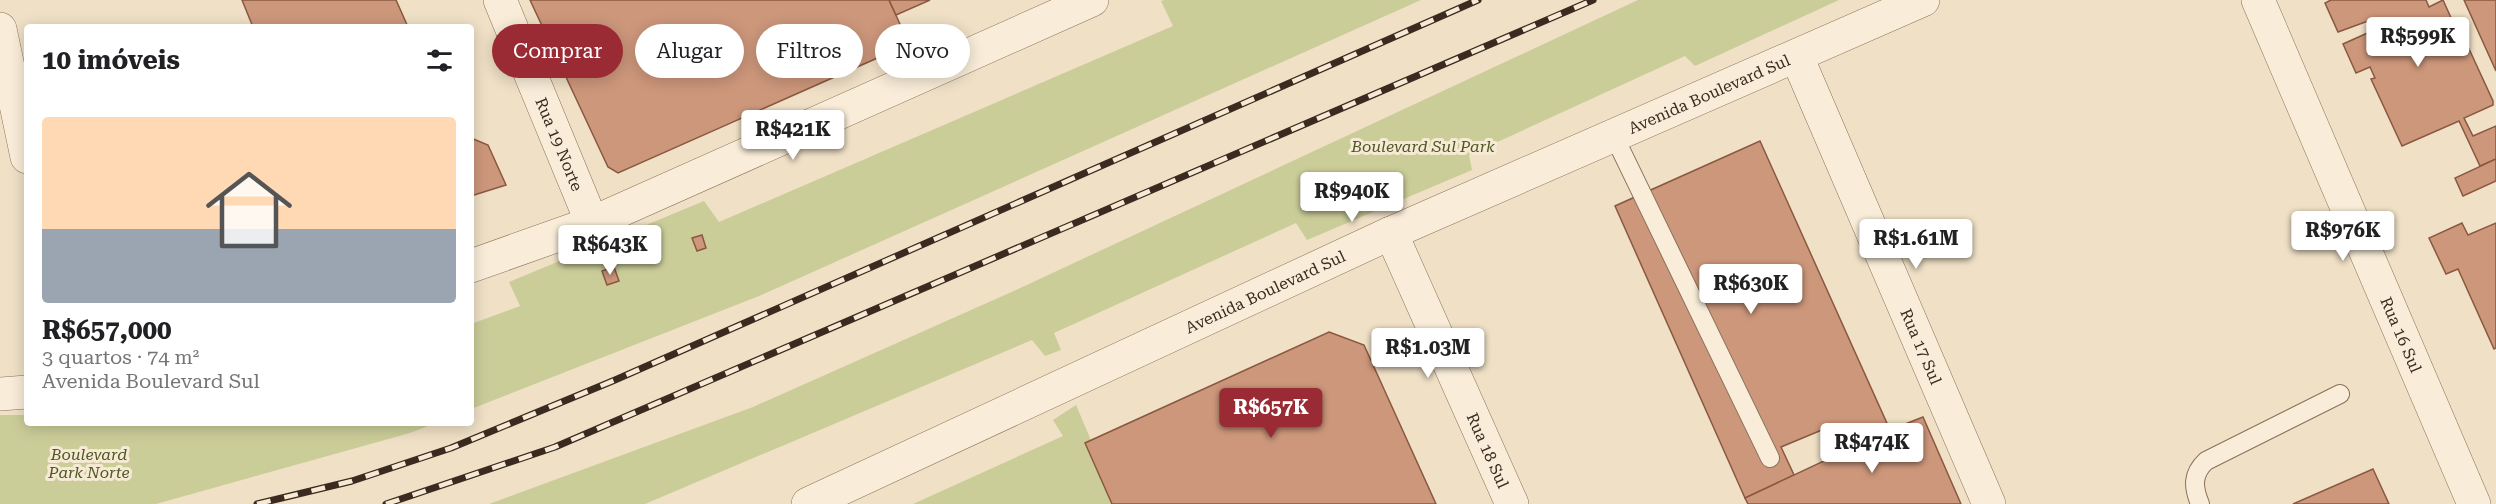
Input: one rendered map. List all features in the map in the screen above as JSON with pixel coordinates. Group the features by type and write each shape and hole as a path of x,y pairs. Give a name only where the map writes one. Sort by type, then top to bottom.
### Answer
{"street":[{"name":"Rua 19 Norte","path":"500,0 592,223"},
{"path":"474,265 592,223 1092,0"},
{"name":"Avenida Boulevard Sul","path":"808,504 1391,232 1797,57 1923,0"},
{"name":"Rua 16 Sul","path":"2258,0 2474,504"},
{"path":"0,29 24,144"},
{"name":"Rua 17 Sul","path":"1797,57 1989,504"},
{"name":"Rua 18 Sul","path":"1391,232 1512,504"},
{"path":"0,394 24,392"}],"lane":[{"path":"1614,136 1770,458"},
{"path":"2200,504 2194,478 2206,461 2340,394"}],"green space":[{"path":"1421,0 759,296 474,408 474,323 520,306 509,282 704,201 719,222 1173,26 1161,1"},
{"name":"Boulevard Sul Park","path":"1638,0 1839,0 1695,66 1685,56 1469,155 1472,170 1307,240 1296,223 1054,333 1061,350 1045,356 1032,340 645,504 489,504 753,407 1016,290"},
{"path":"1076,405 1118,504 913,504 1063,436 1053,420"},
{"name":"Boulevard Park Norte","path":"0,415 24,415 24,426 428,426 156,504 0,504"}],"building":[{"path":"242,0 396,0 407,24 252,24"},
{"path":"530,0 889,0 900,24 875,24 875,59 863,64 863,24 756,24 756,78 832,78 618,173 608,167 566,78 623,78 623,24 541,24"},
{"path":"889,0 930,0 896,15"},
{"path":"2331,0 2426,0 2429,7 2443,0 2461,40 2464,38 2493,101 2493,105 2464,118 2473,136 2496,126 2496,159 2480,166 2459,121 2402,146 2371,79 2375,78 2370,67 2356,73 2343,44 2372,31 2368,21 2338,32 2325,3"},
{"path":"2464,0 2496,0 2496,71"},
{"path":"474,139 488,145 506,185 474,195"},
{"path":"1760,141 1890,430 1841,453 1829,427 1781,447 1794,475 1745,498 1615,206"},
{"path":"2496,159 2496,181 2463,196 2455,178"},
{"path":"2462,223 2468,235 2496,223 2496,348 2494,349 2458,269 2446,274 2429,238"},
{"path":"702,235 706,248 697,251 692,238"},
{"path":"614,267 619,281 607,285 602,271"},
{"path":"1329,332 1364,345 1436,504 1112,504 1085,443"},
{"path":"1923,417 1961,504 1748,504 1745,498 1890,430"},
{"path":"2373,469 2389,504 2293,504"}],"railway":[{"path":"257,504 352,481 451,448 615,380 1478,0"},
{"path":"386,504 555,447 1593,0"}]}
